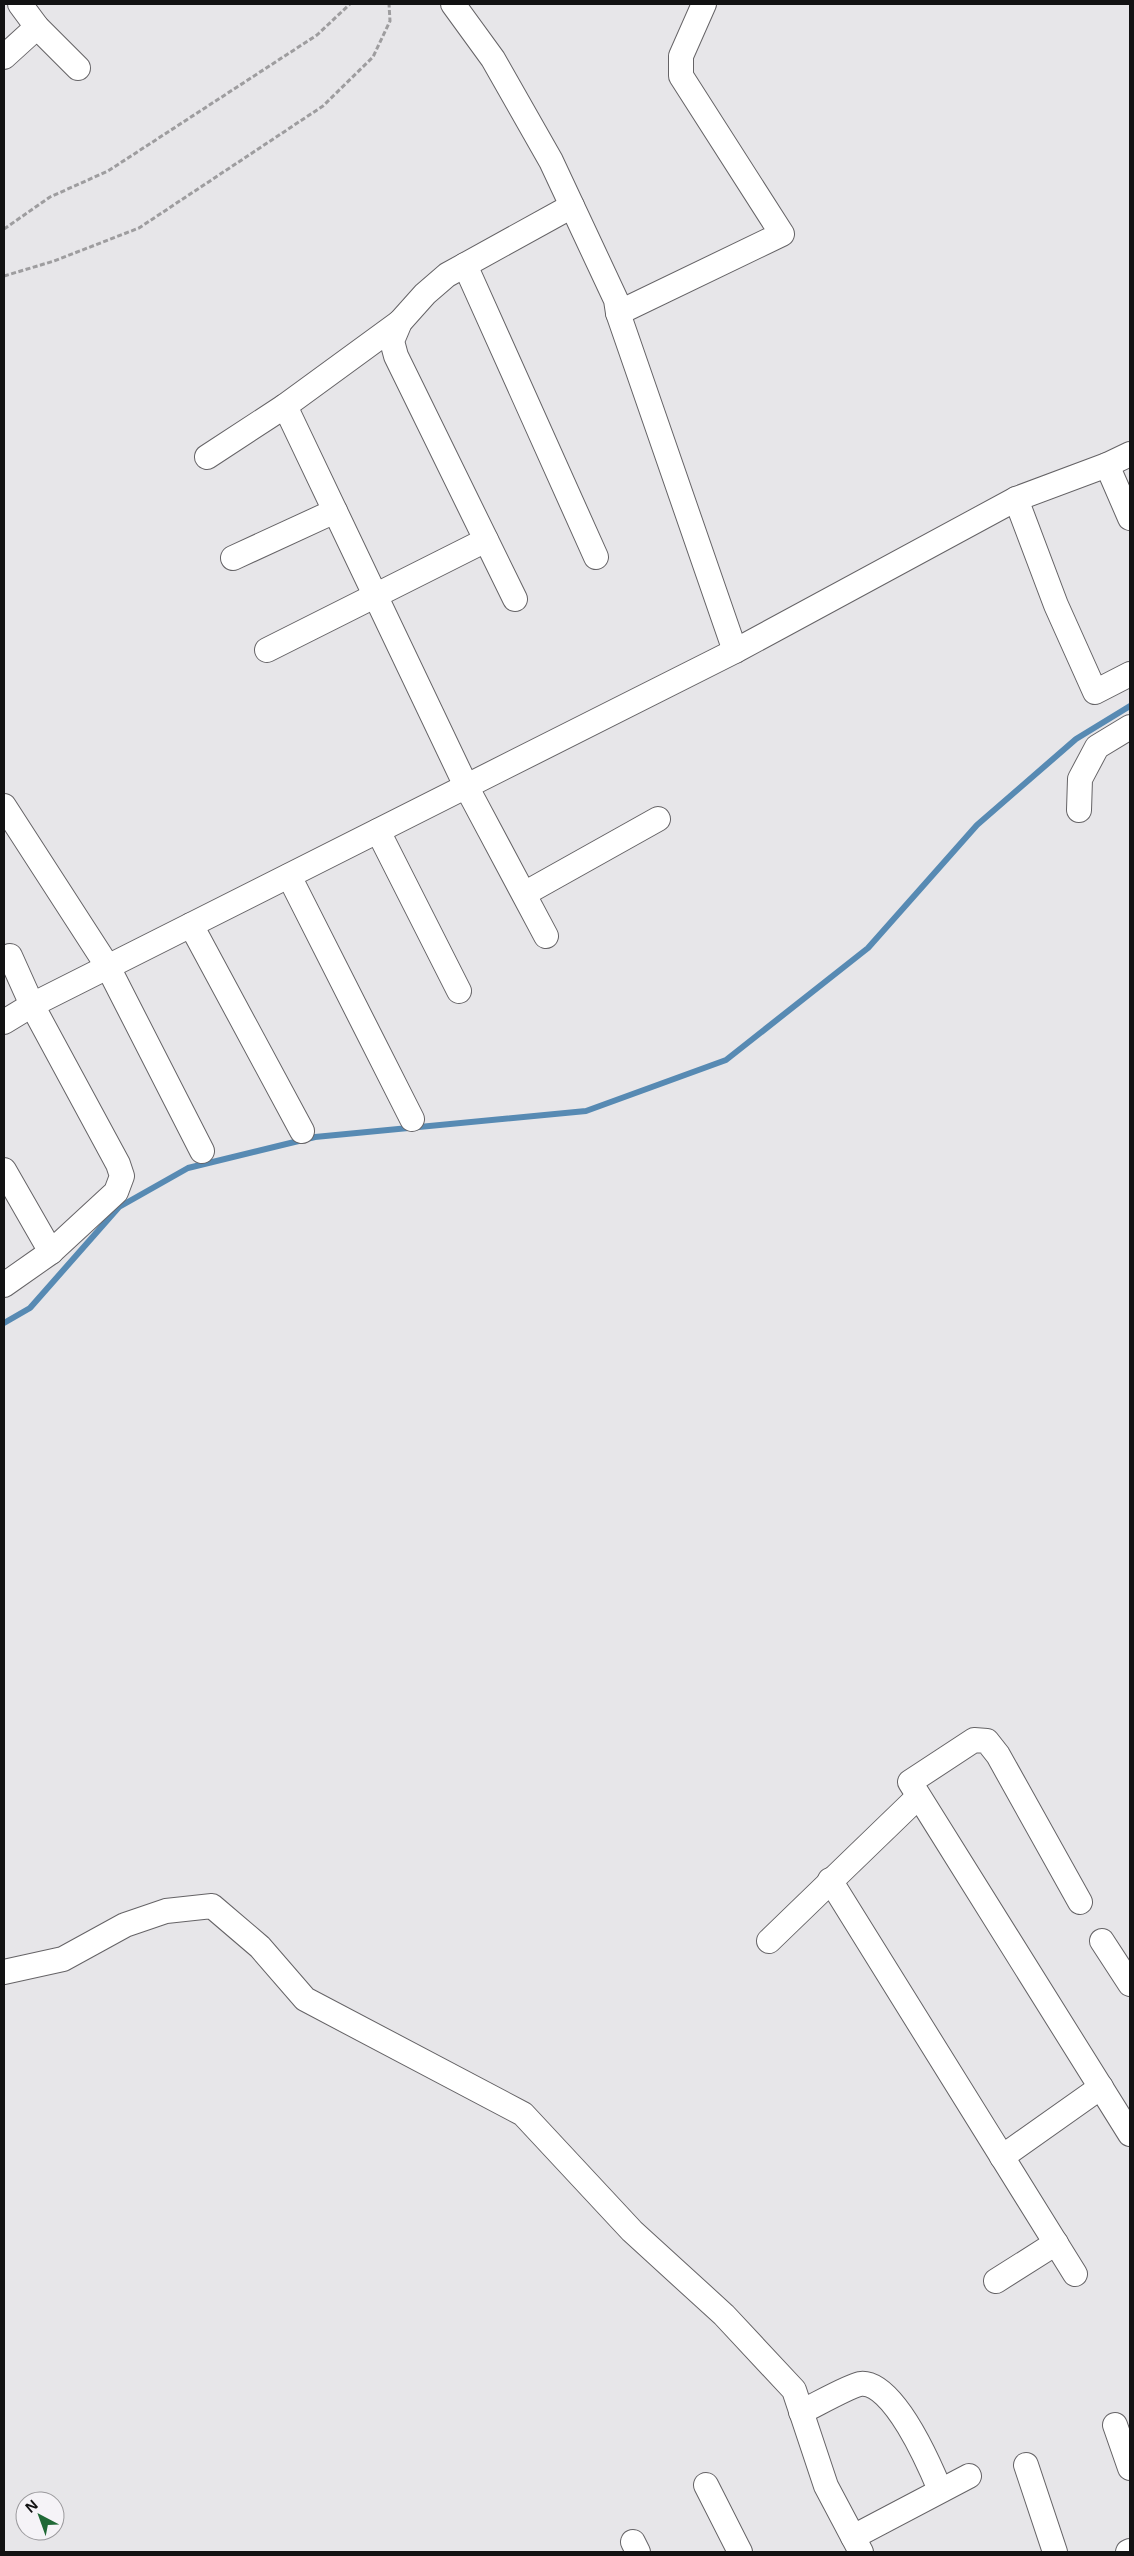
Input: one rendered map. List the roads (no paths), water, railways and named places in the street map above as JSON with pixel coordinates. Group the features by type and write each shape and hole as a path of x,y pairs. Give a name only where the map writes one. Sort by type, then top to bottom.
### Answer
{"street":[{"path":"20,4 37,27 78,68"},
{"path":"453,4 493,60 551,161 616,300 618,312 734,651"},
{"path":"618,312 782,234 681,76 681,56 704,4"},
{"path":"4,57 37,27"},
{"path":"207,457 285,406 400,322 425,294 447,275 572,206"},
{"path":"464,265 596,557"},
{"path":"400,322 392,341 396,356 515,599"},
{"path":"285,406 466,786 546,936"},
{"path":"4,1022 108,967 734,651 1016,499 1107,465 1130,454"},
{"path":"1107,465 1130,518"},
{"path":"1016,499 1056,605 1095,692 1130,674"},
{"path":"233,558 335,511"},
{"path":"267,650 486,540"},
{"path":"1079,810 1080,779 1097,747 1130,727"},
{"path":"4,806 108,967 202,1152"},
{"path":"524,894 658,819"},
{"path":"378,831 460,991"},
{"path":"289,876 412,1119"},
{"path":"191,925 302,1131"},
{"path":"4,959 10,956 32,1006 118,1164 122,1176 116,1192 51,1252 4,1285"},
{"path":"4,1170 51,1252"},
{"path":"1080,1902 998,1755 987,1741 974,1740 910,1782 1130,2134"},
{"path":"769,1941 918,1797"},
{"path":"830,1880 1075,2274"},
{"path":"4,1972 63,1959 125,1925 166,1911 212,1906 260,1947 305,1999 522,2114 632,2231 724,2316 794,2390 826,2486 857,2545 940,2490 969,2476"},
{"path":"1102,1941 1130,1984"},
{"path":"1002,2157 1101,2088"},
{"path":"996,2282 1056,2243"},
{"path":"801,2412 861,2384 877,2388 890,2400 922,2448 940,2490"},
{"path":"1115,2425 1130,2468"},
{"path":"1026,2465 1055,2552"},
{"path":"706,2485 740,2552"}],"waterway":[{"path":"4,1323 30,1308 119,1207 188,1168 315,1137 586,1111 726,1060 868,948 977,825 1076,739 1130,706"}]}
